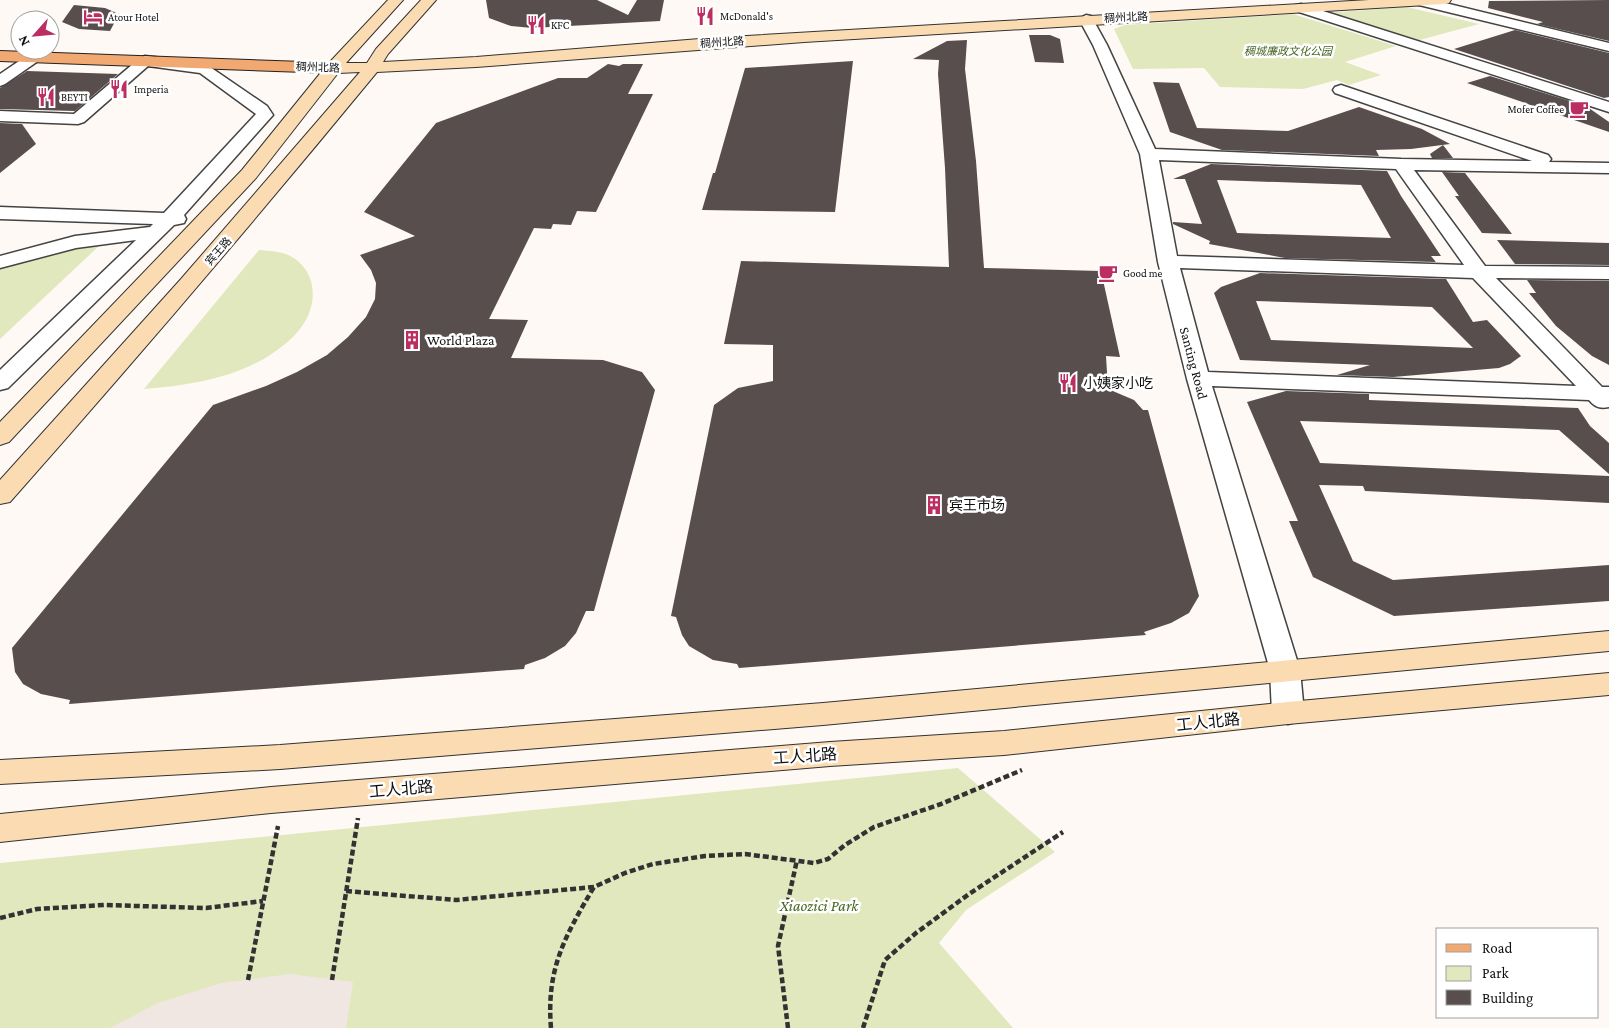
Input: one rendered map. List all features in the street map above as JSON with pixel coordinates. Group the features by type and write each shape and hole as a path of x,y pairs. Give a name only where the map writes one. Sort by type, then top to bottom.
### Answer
{"main road":[{"path":"0,437 250,174 336,58 396,0"},
{"name":"宾王路","path":"0,496 239,227 384,57 428,0"},
{"name":"稠州北路","path":"502,46 1232,0"},
{"name":"稠州北路","path":"60,59 145,61 384,57 439,65 709,43 1086,19 1444,0"},
{"name":"稠州北路","path":"60,44 307,52"},
{"path":"0,772 300,755 813,714 1609,641"},
{"name":"工人北路","path":"0,828 362,792 830,754 1004,743 1288,713 1609,684"}],"street":[{"path":"1420,1 1609,47"},
{"path":"1301,8 1609,106"},
{"name":"Santing Road","path":"1086,19 1100,45 1150,154 1168,262 1198,379 1284,670 1288,713"},
{"path":"0,81 30,60"},
{"path":"0,116 78,118 145,61 198,67 205,70 264,112 265,115 162,225 0,383"},
{"path":"1341,90 1609,182"},
{"path":"1150,154 1401,164 1609,168"},
{"path":"1401,164 1479,272 1605,398"},
{"path":"0,213 162,225"},
{"path":"0,262 75,242 162,225 206,220"},
{"path":"1168,262 1479,272 1609,273"},
{"path":"1198,379 1605,398"}],"path":[{"path":"346,891 456,900 594,887 625,873 653,864 705,856 745,854 814,862 828,859 845,845 874,827 941,804 1022,770"},
{"path":"332,980 362,792"},
{"path":"248,980 283,799"},
{"path":"863,1028 885,960 916,933 969,894 1063,832"},
{"path":"788,1028 778,946 797,860"},
{"path":"552,1028 552,972 559,950 594,887"},
{"path":"0,918 37,909 104,905 206,908 263,901"}],"green space":[{"path":"1407,7 1479,24 1416,41 1325,13"},
{"name":"稠城廉政文化公园","path":"1293,14 1396,46 1345,62 1381,75 1349,85 1337,80 1303,89 1220,87 1204,68 1133,69 1114,29 1125,25"},
{"path":"100,245 0,339 0,266 56,250"},
{"path":"259,250 288,255 298,261 308,274 313,292 312,303 304,323 298,331 282,347 244,369 194,383 144,389"},
{"name":"Xiaozici Park","path":"958,768 1055,852 966,910 939,943 1013,1028 0,1028 0,863"}],"shaded area":[{"path":"290,974 353,982 346,1028 110,1028 158,1003 221,983"}],"building":[{"path":"486,0 597,0 628,15 637,0 664,0 660,21 532,28 511,26 489,18"},
{"path":"1609,0 1609,41 1537,24 1543,22 1488,8 1489,1"},
{"path":"74,5 105,8 119,14 110,31 79,29 62,22"},
{"path":"1515,30 1609,53 1609,97 1604,98 1454,49"},
{"path":"1029,35 1050,35 1060,39 1064,63 1035,62"},
{"name":"宾王市场","path":"967,40 965,69 976,161 984,268 1101,271 1120,357 1106,356 1108,389 1134,400 1143,410 1148,410 1199,596 1189,613 1171,623 1144,632 1146,635 739,668 737,664 713,660 689,646 682,635 676,617 671,616 714,405 738,388 773,381 773,345 724,344 741,261 949,267 945,168 938,74 939,60 913,59 947,41"},
{"path":"853,61 835,212 702,210 713,173 715,173 745,68"},
{"path":"608,64 619,66 623,64 643,64 628,94 653,94 596,212 577,211 571,225 553,224 551,229 534,228 489,319 528,320 511,358 603,360 642,372 655,390 594,611 586,611 576,633 565,646 545,658 525,665 524,669 69,704 70,700 41,694 23,684 15,672 12,648 213,405 266,386 297,372 327,355 348,337 366,317 375,299 376,283 371,270 360,255 415,236 364,212 436,123 558,78 587,78"},
{"name":"BEYTI","path":"27,71 118,74 75,111 0,109 0,88"},
{"path":"1490,76 1586,106 1609,122 1609,132 1467,83"},
{"path":"1153,82 1179,83 1197,128 1288,131 1359,107 1422,129 1450,144 1411,149 1376,150 1379,156 1222,150 1170,132"},
{"path":"0,123 22,124 36,144 0,173"},
{"path":"1443,145 1453,158 1432,158 1430,154"},
{"path":"1211,164 1387,171 1401,196 1441,256 1431,256 1436,262 1285,258 1209,244 1210,241 1173,224 1173,222 1202,224 1185,179 1173,179","holes":["1217,180 1361,185 1391,238 1237,233"]},
{"path":"1442,172 1465,173 1512,234 1482,233 1455,196 1459,196"},
{"path":"1497,240 1609,243 1609,265 1515,264"},
{"path":"1260,273 1446,279 1473,322 1487,320 1521,356 1510,364 1499,368 1393,377 1337,375 1370,365 1240,360 1214,293 1221,287","holes":["1256,301 1432,307 1473,348 1271,340"]},
{"path":"1527,280 1609,281 1609,365 1592,356 1556,326 1529,293 1536,293"},
{"path":"1286,391 1369,394 1369,400 1578,408 1590,426 1609,443 1609,474 1559,430 1300,421 1320,463 1609,476 1609,503 1365,491 1363,486 1319,485 1353,561 1393,580 1609,565 1609,601 1394,616 1313,577 1289,521 1298,521 1247,402"}],"place":[{"name":"McDonald's","path":"705,16"},
{"name":"Atour Hotel","path":"93,17"},
{"name":"KFC","path":"536,25"},
{"name":"Imperia","path":"119,89"},
{"name":"BEYTI","path":"46,97"},
{"name":"Mofer Coffee","path":"1579,109"},
{"name":"Good me","path":"1108,273"},
{"name":"World Plaza","path":"412,340"},
{"name":"小姨家小吃","path":"1068,383"},
{"name":"宾王市场","path":"934,505"}]}
